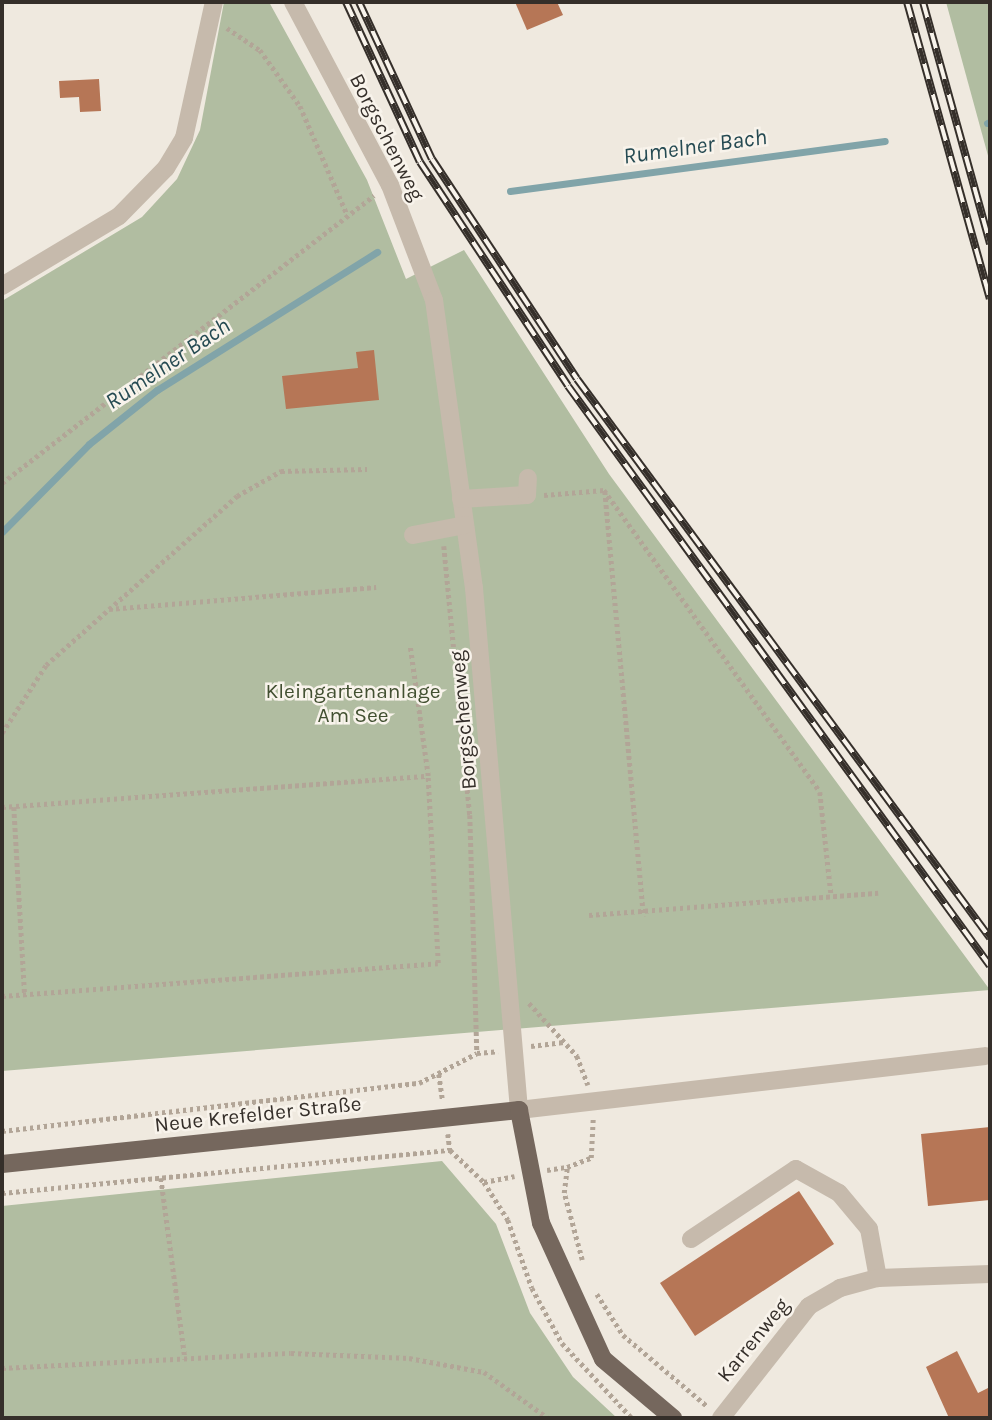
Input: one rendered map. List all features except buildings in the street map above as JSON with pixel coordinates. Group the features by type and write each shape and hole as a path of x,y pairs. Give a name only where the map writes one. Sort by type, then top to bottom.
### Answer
{"main road":[{"name":"Neue Krefelder Straße","path":"2,1164 519,1110"},
{"name":"Borgschenweg","path":"519,1110 541,1223 603,1359 673,1418"}],"street":[{"path":"2,286 120,216 160,176 184,138 214,2"},
{"name":"Borgschenweg","path":"293,2 390,185 434,300 465,525 519,1110"},
{"path":"461,499 527,486"},
{"path":"412,535 465,525"},
{"path":"519,1110 591,1104 985,1056"},
{"path":"691,1239 796,1169 839,1193 869,1229 878,1278"},
{"name":"Karrenweg","path":"721,1417 810,1306 878,1278 990,1274"}],"path":[{"path":"209,24 234,29 260,50 300,106 347,214"},
{"path":"2,483 52,439 338,229 347,214 390,185"},
{"path":"2,733 46,666 237,496 281,471 367,469"},
{"path":"527,486 604,490"},
{"path":"604,490 820,792 831,894"},
{"path":"604,490 644,916"},
{"path":"442,528 470,815 477,1053"},
{"path":"108,609 376,587"},
{"path":"2,996 438,963 428,776 410,647"},
{"path":"2,807 428,776"},
{"path":"14,807 25,995"},
{"path":"589,915 644,916 831,894 878,893"},
{"path":"509,981 565,1042 586,1074 591,1104 591,1158 567,1167 565,1193 585,1270"},
{"path":"2,1132 419,1083 477,1053 565,1042"},
{"path":"2,1193 450,1150 484,1182 508,1220 532,1288 562,1343 632,1418"},
{"path":"161,1178 185,1359"},
{"path":"590,1283 624,1335 670,1381 721,1417"},
{"path":"2,1368 292,1353 409,1358 484,1372 548,1418"}],"green space":[{"name":"Kleingartenanlage Am See","path":"224,2 269,2 367,180 406,279 464,250 609,474 990,990 2,1071 2,301 142,217 177,179 200,130"},
{"path":"946,2 990,2 990,163"},
{"path":"442,1161 496,1224 530,1313 573,1377 617,1418 2,1418 2,1206"}],"waterway":[{"name":"Rumelner Bach","path":"510,191 885,141"},
{"name":"Rumelner Bach","path":"2,532 89,444 157,390 377,252"}],"railway":[{"path":"346,2 420,162 568,386 990,966"},
{"path":"359,2 432,159 577,379 990,938"},
{"path":"907,2 990,299"},
{"path":"923,2 990,244"}]}
